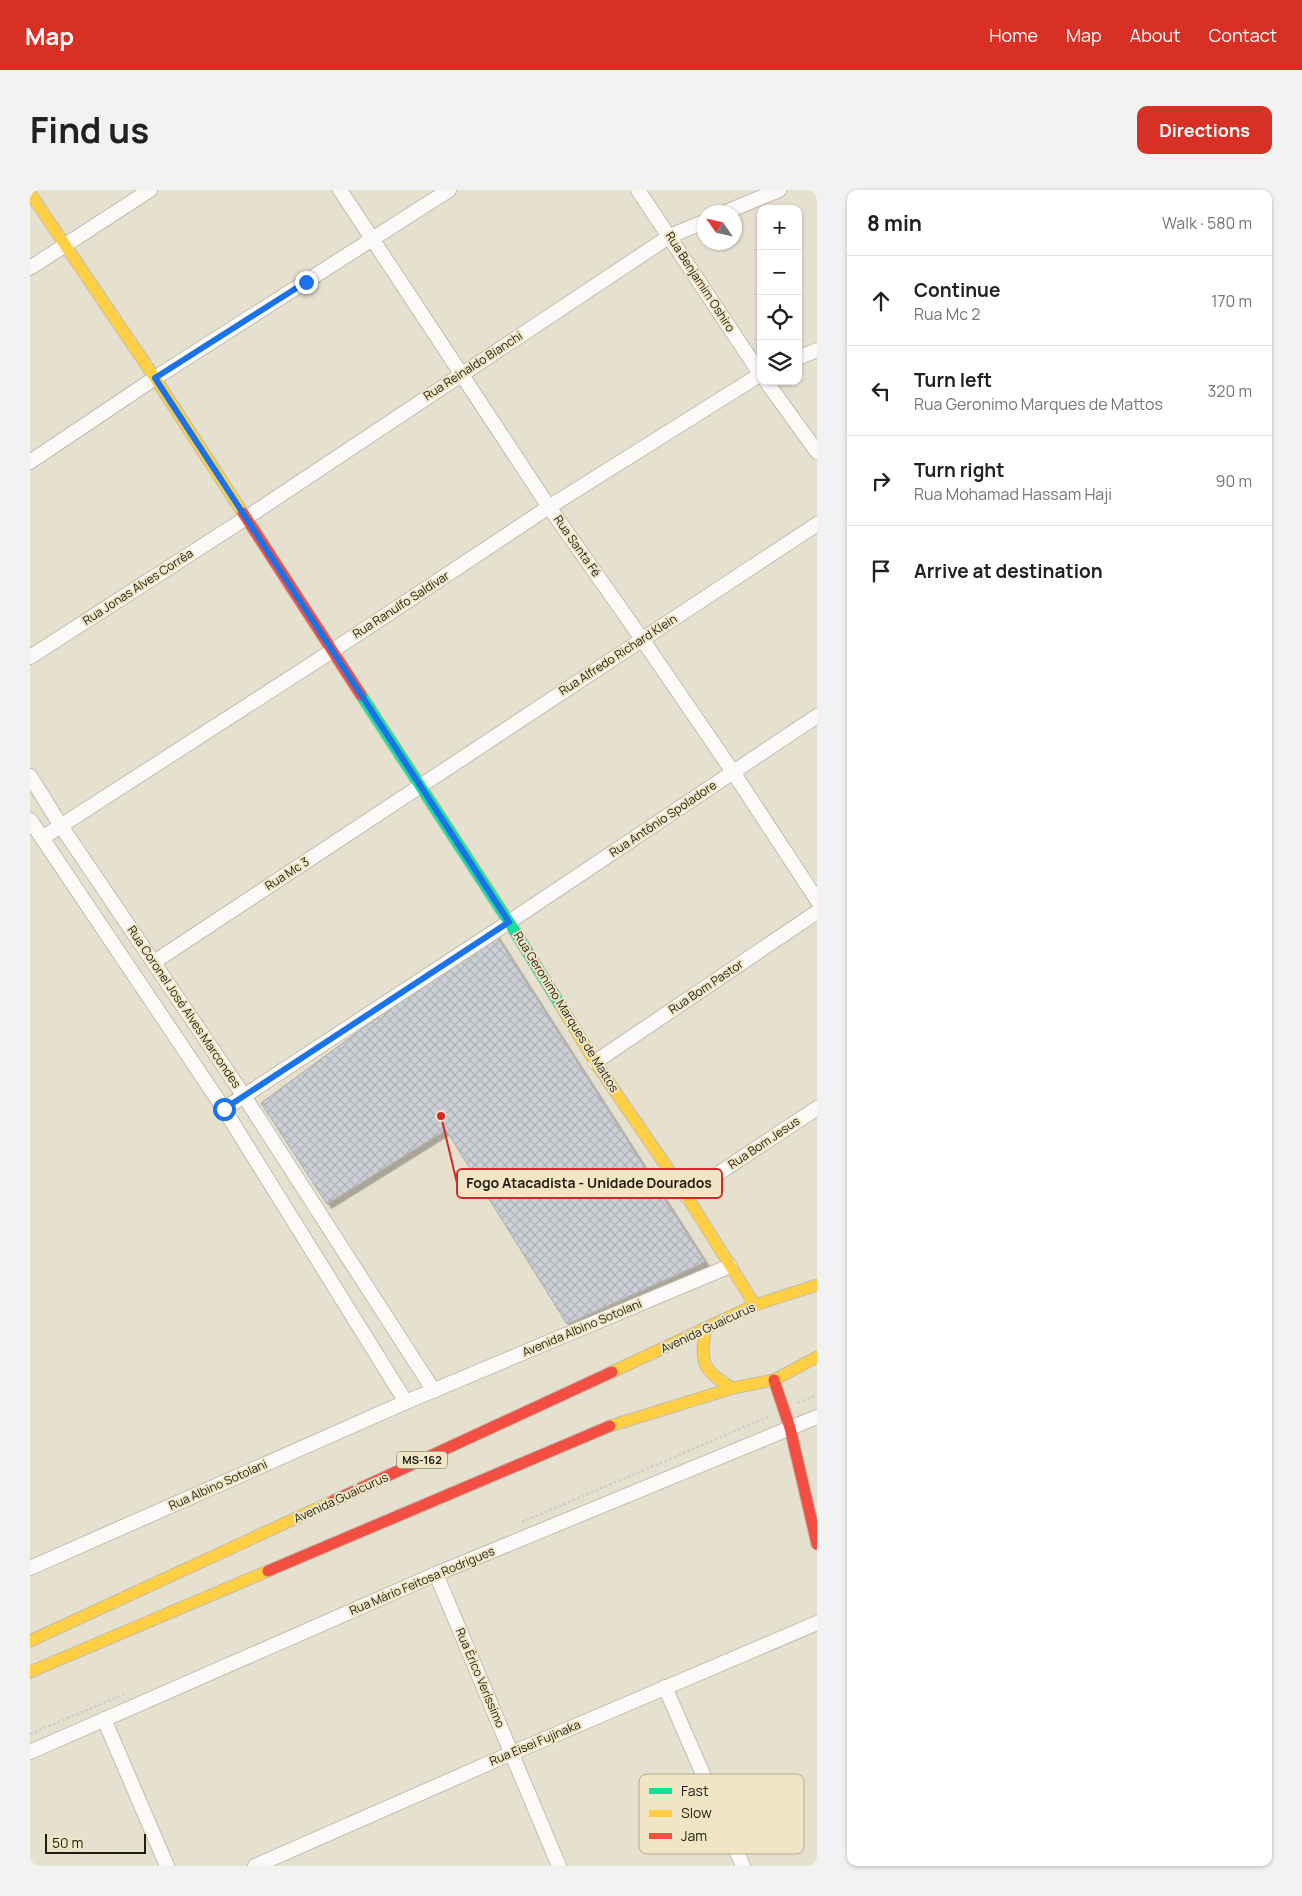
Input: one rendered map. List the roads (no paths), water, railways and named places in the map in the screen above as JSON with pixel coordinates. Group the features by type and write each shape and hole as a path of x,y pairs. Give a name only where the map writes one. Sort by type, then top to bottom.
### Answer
{"main road":[{"name":"Rua Geronimo Marques de Mattos","path":"30,193 155,378 509,922 595,1062 686,1195 755,1305"},
{"name":"Avenida Guaicurus","path":"30,1641 755,1305 815,1288"},
{"path":"706,1329 701,1348 703,1362 718,1381 733,1388"},
{"path":"30,1672 604,1428 733,1388 774,1380 817,1357"},
{"path":"774,1380 790,1428 817,1544"}],"street":[{"path":"30,268 150,190"},
{"name":"Rua Santa Fé","path":"340,190 549,507 642,638 817,900"},
{"path":"30,462 155,378 449,190"},
{"name":"Rua Benjamim Oshiro","path":"638,190 757,368"},
{"path":"742,205 779,190"},
{"name":"Rua Reinaldo Bianchi","path":"246,518 670,236 697,225"},
{"path":"802,356 817,350"},
{"name":"Rua Ranulfo Saldivar","path":"42,838 332,651 549,507 757,377"},
{"path":"769,385 817,452"},
{"name":"Rua Jonas Alves Corrêa","path":"30,657 246,518"},
{"name":"Rua Alfredo Richard Klein","path":"419,786 817,524"},
{"name":"Rua Antônio Spoladore","path":"224,1109 509,922 817,716"},
{"name":"Rua Coronel José Alves Marcondes","path":"30,776 61,826 244,1096 434,1390"},
{"name":"Rua Mc 3","path":"154,962 419,786"},
{"name":"Rua Coronel José Alves Marcondes","path":"30,820 224,1109 406,1402"},
{"name":"Rua Bom Pastor","path":"595,1062 817,912"},
{"name":"Rua Bom Jesus","path":"686,1195 817,1108"},
{"name":"Avenida Albino Sotolani","path":"406,1402 730,1266"},
{"name":"Rua Albino Sotolani","path":"30,1568 406,1402"},
{"name":"Rua Mário Feitosa Rodrigues","path":"30,1752 436,1574 817,1417"},
{"name":"Rua Érico Veríssimo","path":"436,1574 559,1866"},
{"name":"Rua Eisei Fujinaka","path":"255,1866 512,1753 817,1623"},
{"path":"665,1687 703,1774"},
{"path":"104,1719 167,1866"},
{"path":"738,1854 743,1866"}],"place":[{"name":"Fogo Atacadista - Unidade Dourados","path":"441,1116"}]}
